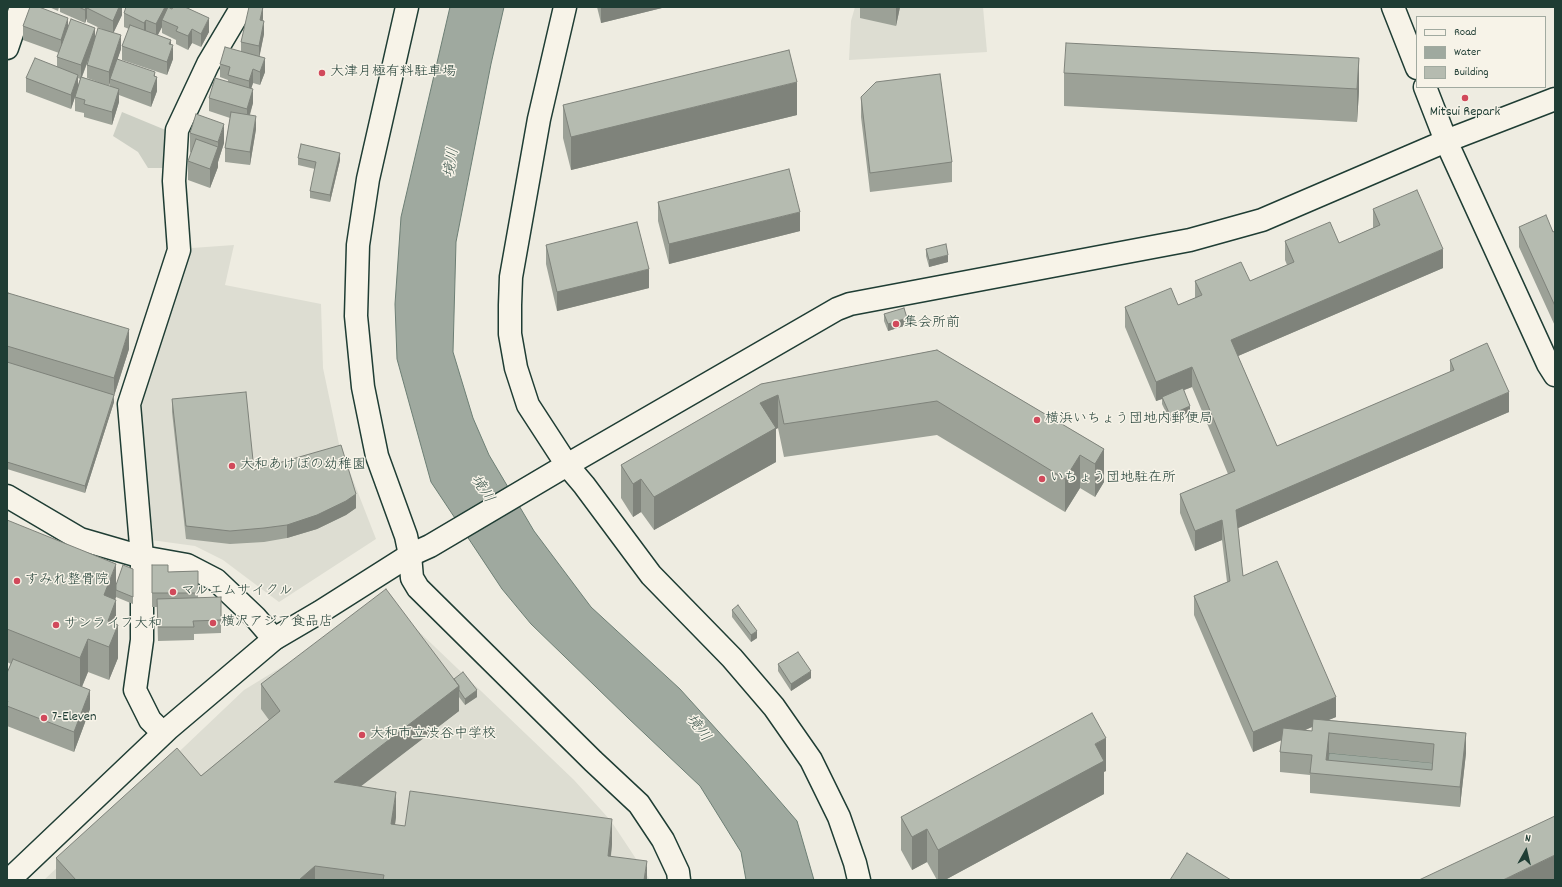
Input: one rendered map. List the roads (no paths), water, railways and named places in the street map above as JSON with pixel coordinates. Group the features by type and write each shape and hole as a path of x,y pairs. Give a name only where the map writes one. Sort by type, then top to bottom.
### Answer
{"street":[{"path":"7,48 21,7"},
{"path":"163,733 150,720 135,690 142,640 142,557 129,404 179,250 174,181 177,130 208,64 242,7"},
{"path":"406,7 368,179 358,245 356,316 363,388 377,456 403,527 410,555 412,578 418,588 638,804 663,840 678,872 679,880"},
{"path":"565,7 539,119 511,277 510,334 516,368 528,404 567,465 584,485 651,575 732,658 778,713 811,760 839,817 855,863 859,880"},
{"path":"1393,7 1416,65"},
{"path":"1424,88 1446,141 1548,364 1555,375"},
{"path":"9,880 163,733 274,639 320,612 410,555 430,546 837,309 850,304 1190,240 1262,220 1446,141 1555,99"},
{"path":"7,496 80,539 142,557 187,565 216,580 255,617 274,639"}],"water":[{"name":"境川","path":"450,7 504,7 491,64 456,242 453,352 473,418 489,455 534,531 591,607 680,689 797,821 814,880 746,880 741,852 700,786 531,624 502,589 431,482 397,359 395,304 401,217"},
{"path":"1329,753 1434,763 1432,789 1326,779"}],"place":[{"name":"大津月極有料駐車場","path":"322,73"},
{"name":"Mitsui Repark","path":"1465,98"},
{"name":"集会所前","path":"896,324"},
{"name":"横浜いちょう団地内郵便局","path":"1037,420"},
{"name":"大和あけぼの幼稚園","path":"232,466"},
{"name":"いちょう団地駐在所","path":"1042,479"},
{"name":"すみれ整骨院","path":"17,581"},
{"name":"マルエムサイクル","path":"173,592"},
{"name":"横沢アジア食品店","path":"213,623"},
{"name":"サンライフ大和","path":"56,625"},
{"name":"7-Eleven","path":"44,718"},
{"name":"大和市立渋谷中学校","path":"362,735"}]}
